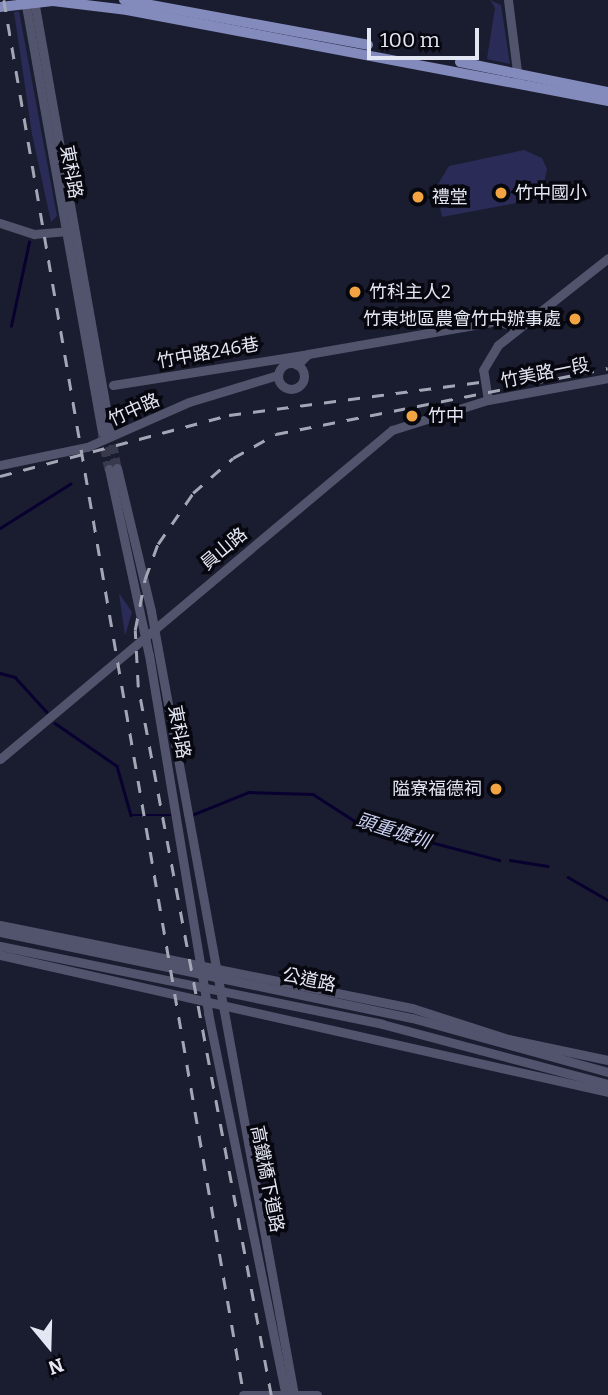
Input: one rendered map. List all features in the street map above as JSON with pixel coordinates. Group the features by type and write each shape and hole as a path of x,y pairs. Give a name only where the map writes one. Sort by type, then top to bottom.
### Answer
{"main road":[{"path":"0,7 30,1 128,3 608,92"},
{"path":"519,77 608,101"}],"street":[{"path":"509,0 519,77"},
{"name":"東科路","path":"30,1 106,431"},
{"path":"0,223 34,234 70,231"},
{"path":"488,400 483,370 498,345 608,258"},
{"path":"297,365 304,377 298,387 286,388 278,375 285,365 297,365 308,354 496,321 518,328"},
{"path":"496,321 498,345"},
{"name":"竹中路246巷","path":"113,385 308,354"},
{"name":"竹中路","path":"0,465 87,447 189,402 278,375"},
{"name":"竹美路一段","path":"488,400 608,378"},
{"name":"員山路","path":"0,759 392,430 488,400"},
{"name":"東科路","path":"181,802 113,468 154,631 209,973 205,991 206,1002"},
{"name":"公道路","path":"0,925 152,962"},
{"name":"公道路","path":"0,932 209,973 412,1008 508,1039 608,1060"},
{"name":"公道路","path":"0,946 156,985 206,1002 608,1092"},
{"name":"公道路","path":"0,955 382,1024 608,1084"},
{"name":"公道路","path":"209,973 412,1018 608,1072"},
{"name":"高鐵橋下道路","path":"209,973 217,994 289,1395"},
{"name":"高鐵橋下道路","path":"206,1002 289,1395"},
{"path":"243,1395 317,1395"}],"shaded area":[{"path":"490,0 501,5 510,64 487,59 495,8"},
{"path":"19,11 57,216 51,222 32,134 14,12"},
{"path":"524,150 542,158 547,169 543,187 558,185 559,195 442,217 440,207 449,204 438,184 449,166"},
{"path":"119,593 132,612 125,636"}],"waterway":[{"name":"頭重壢圳","path":"11,326 29,242"},
{"name":"頭重壢圳","path":"0,528 70,484"},
{"name":"頭重壢圳","path":"0,673 15,677 47,712"},
{"name":"頭重壢圳","path":"55,723 117,766 131,815 171,815"},
{"name":"頭重壢圳","path":"192,815 249,792 313,794 358,823 499,860"},
{"name":"頭重壢圳","path":"510,860 548,866"},
{"name":"頭重壢圳","path":"568,877 608,900"}],"tunnel":[{"path":"110,431 117,468"},
{"path":"102,434 109,469"}],"railway":[{"path":"4,0 244,1395"},
{"path":"271,1395 138,687 135,630 145,579 158,544 193,493 233,458 276,434 608,368"},
{"path":"0,476 229,415 480,382"}],"place":[{"name":"竹中國小","path":"501,193"},
{"name":"禮堂","path":"418,197"},
{"name":"竹科主人2","path":"355,292"},
{"name":"竹東地區農會竹中辦事處","path":"575,319"},
{"name":"竹中","path":"412,416"},
{"name":"隘寮福德祠","path":"496,789"}]}
